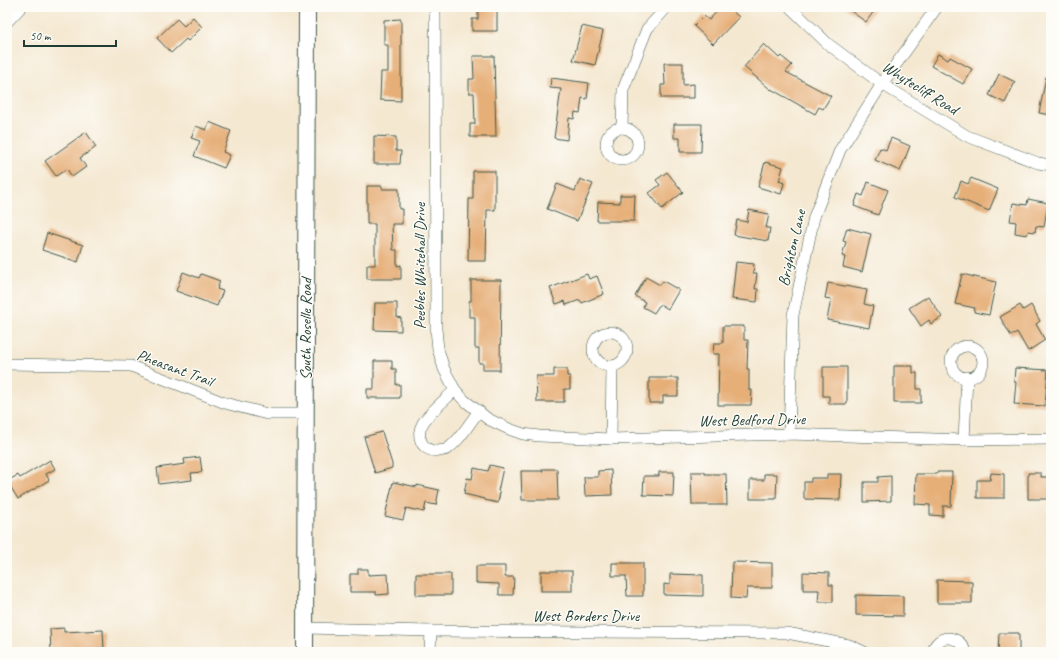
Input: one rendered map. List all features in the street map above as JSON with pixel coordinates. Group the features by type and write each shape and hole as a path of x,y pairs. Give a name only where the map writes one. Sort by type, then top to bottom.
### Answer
{"main road":[{"name":"South Roselle Road","path":"305,652 307,7"}],"street":[{"path":"7,22 21,7"},
{"name":"Peebles Whitehall Drive","path":"435,7 436,329 438,349 444,369 455,390 464,400"},
{"path":"622,128 623,90 647,29 667,7"},
{"name":"Whytecliff Road","path":"790,7 828,44 882,84 967,136 1038,162 1051,164"},
{"name":"Brighton Lane","path":"789,434 793,315 814,217 840,150 882,84 937,7"},
{"name":"Pheasant Trail","path":"7,364 132,366 225,403 267,414 306,414"},
{"path":"611,439 612,366"},
{"path":"964,440 967,377"},
{"path":"455,390 423,423 419,432 420,440 425,448 432,451 446,450 456,441 479,411"},
{"name":"West Bedford Drive","path":"464,400 488,419 523,434 539,436 611,439 789,434 964,440 1051,439"},
{"name":"West Borders Drive","path":"305,628 431,632 787,632 849,645 864,652"},
{"path":"430,652 431,632"},
{"path":"933,652 937,642 949,637 961,642 966,652"}],"building":[{"path":"478,7 497,7 497,31 472,31 472,19 478,19"},
{"path":"721,7 728,7 739,17 713,44 694,26 704,16 709,20"},
{"path":"845,7 877,7 866,22"},
{"path":"193,17 202,27 188,41 186,39 171,53 157,38 177,19 184,26"},
{"path":"401,19 401,101 380,100 381,72 388,72 388,45 384,45 384,20"},
{"path":"582,26 603,31 595,65 573,60"},
{"path":"764,44 779,58 781,56 792,65 786,72 831,96 823,109 819,107 815,114 771,90 744,67"},
{"path":"938,54 948,60 950,57 972,69 963,84 931,66"},
{"path":"473,56 494,56 496,137 470,137 470,124 475,124 474,93 469,93 469,79 474,79"},
{"path":"664,63 683,63 683,85 694,84 694,98 661,98 661,85 665,85"},
{"path":"999,74 1015,82 1005,103 989,95"},
{"path":"1046,77 1051,77 1051,115 1039,113"},
{"path":"551,78 589,83 587,99 582,98 580,113 575,112 574,119 569,118 567,140 554,138 561,89 550,88"},
{"path":"209,122 231,131 223,152 230,155 224,168 194,156 200,141 191,138 196,126 206,130"},
{"path":"674,124 702,124 701,152 680,152 680,138 674,138"},
{"path":"86,132 96,147 80,158 86,167 72,177 67,169 56,176 45,161"},
{"path":"374,136 396,137 396,151 401,151 400,164 374,164"},
{"path":"891,138 910,146 900,171 875,160 880,148 886,150"},
{"path":"765,162 783,167 779,181 784,183 781,194 758,187"},
{"path":"473,171 495,171 495,210 487,210 486,261 468,261 469,199 473,199"},
{"path":"667,172 683,192 662,209 649,193 660,185 656,180"},
{"path":"971,178 998,189 989,211 955,197 961,181 968,184"},
{"path":"580,179 593,184 577,221 547,209 557,184 575,191"},
{"path":"868,182 888,190 878,215 854,206 858,194 863,196"},
{"path":"367,186 382,186 382,189 399,189 399,209 402,209 402,224 392,224 393,250 397,250 397,266 401,265 401,279 367,279 367,265 375,265 375,224 367,224"},
{"path":"620,195 635,195 634,221 597,221 598,202 620,203"},
{"path":"1028,199 1048,203 1044,227 1036,226 1035,232 1028,231 1027,235 1015,233 1016,222 1010,221 1013,203 1027,205"},
{"path":"749,210 769,214 766,228 770,228 768,241 734,235 737,220 747,222"},
{"path":"847,228 871,234 862,272 843,267 845,257 842,256 846,242 843,241"},
{"path":"47,233 83,245 78,262 42,250"},
{"path":"736,262 754,264 753,273 757,273 755,289 758,289 757,302 732,299"},
{"path":"183,272 199,278 201,274 220,281 217,289 223,291 217,306 176,291"},
{"path":"587,274 589,279 597,276 604,294 582,303 580,300 566,305 565,301 556,304 550,288"},
{"path":"962,274 996,282 989,315 974,312 975,308 955,304"},
{"path":"646,277 660,285 663,281 679,290 668,309 660,304 654,313 643,307 645,302 635,296"},
{"path":"471,280 501,280 500,370 483,370 483,363 479,363 479,348 475,348 475,317 469,317"},
{"path":"828,283 867,290 864,304 873,306 869,328 827,320 831,299 825,298"},
{"path":"928,296 942,317 931,324 929,320 921,326 909,308"},
{"path":"375,303 397,303 397,317 401,318 401,331 374,330"},
{"path":"1020,305 1023,310 1031,305 1040,321 1036,324 1045,340 1028,351 1017,332 1011,336 1000,317"},
{"path":"723,326 744,326 744,340 748,340 747,369 749,369 749,390 752,390 751,405 718,405 719,354 713,354 714,343 723,343"},
{"path":"374,361 392,361 392,369 396,369 396,385 400,385 400,398 367,398 367,389 374,389"},
{"path":"894,366 913,366 913,373 917,373 917,389 921,389 921,403 894,403"},
{"path":"823,367 847,367 847,404 829,404 829,396 823,396"},
{"path":"1015,368 1048,370 1045,406 1014,404 1016,382 1014,382"},
{"path":"554,369 567,369 567,376 570,376 570,389 564,389 564,402 537,402 536,376 554,376"},
{"path":"649,378 678,378 678,396 663,396 663,403 649,403"},
{"path":"382,432 392,468 375,473 364,437"},
{"path":"200,457 202,472 191,473 192,480 159,484 157,468 185,464 184,459"},
{"path":"50,460 55,469 46,474 49,480 18,499 7,481 18,475 20,478"},
{"path":"490,465 503,468 498,491 500,492 498,503 464,494 467,478 472,479 474,468 488,471"},
{"path":"542,469 557,469 558,500 522,500 521,471 543,471"},
{"path":"611,470 612,495 585,496 584,477 598,477 598,471"},
{"path":"659,472 674,472 673,496 643,495 644,476 659,476"},
{"path":"691,472 726,474 727,505 692,505"},
{"path":"937,472 952,472 951,506 943,506 943,516 930,515 930,505 915,504 916,474 937,474"},
{"path":"991,473 1004,474 1004,498 977,498 977,480 990,480"},
{"path":"1028,473 1041,473 1041,477 1051,477 1051,499 1028,499"},
{"path":"764,474 777,474 776,499 750,499 750,480 764,480"},
{"path":"827,474 841,474 840,500 804,499 804,482 811,482 811,478 827,478"},
{"path":"891,476 891,501 864,502 864,482 878,482 878,477"},
{"path":"393,482 439,490 436,505 426,503 424,512 406,508 403,520 385,516"},
{"path":"732,562 772,563 772,588 747,588 746,599 731,598"},
{"path":"612,563 643,563 643,596 627,596 626,576 612,576"},
{"path":"476,566 505,566 505,577 514,577 513,595 499,595 499,584 476,583"},
{"path":"358,569 368,569 368,575 388,574 389,594 376,595 376,592 350,592 350,574 358,574"},
{"path":"541,571 572,571 572,591 541,591"},
{"path":"803,572 829,573 829,585 833,585 833,602 818,602 819,590 803,590"},
{"path":"416,574 451,574 451,595 416,595"},
{"path":"670,574 703,575 703,596 664,595 664,584 670,585"},
{"path":"937,580 972,581 972,603 937,603"},
{"path":"856,595 903,596 903,616 856,615"},
{"path":"64,628 64,632 103,630 104,650 51,652 50,629"},
{"path":"999,633 1019,633 1019,652 998,652"}]}
